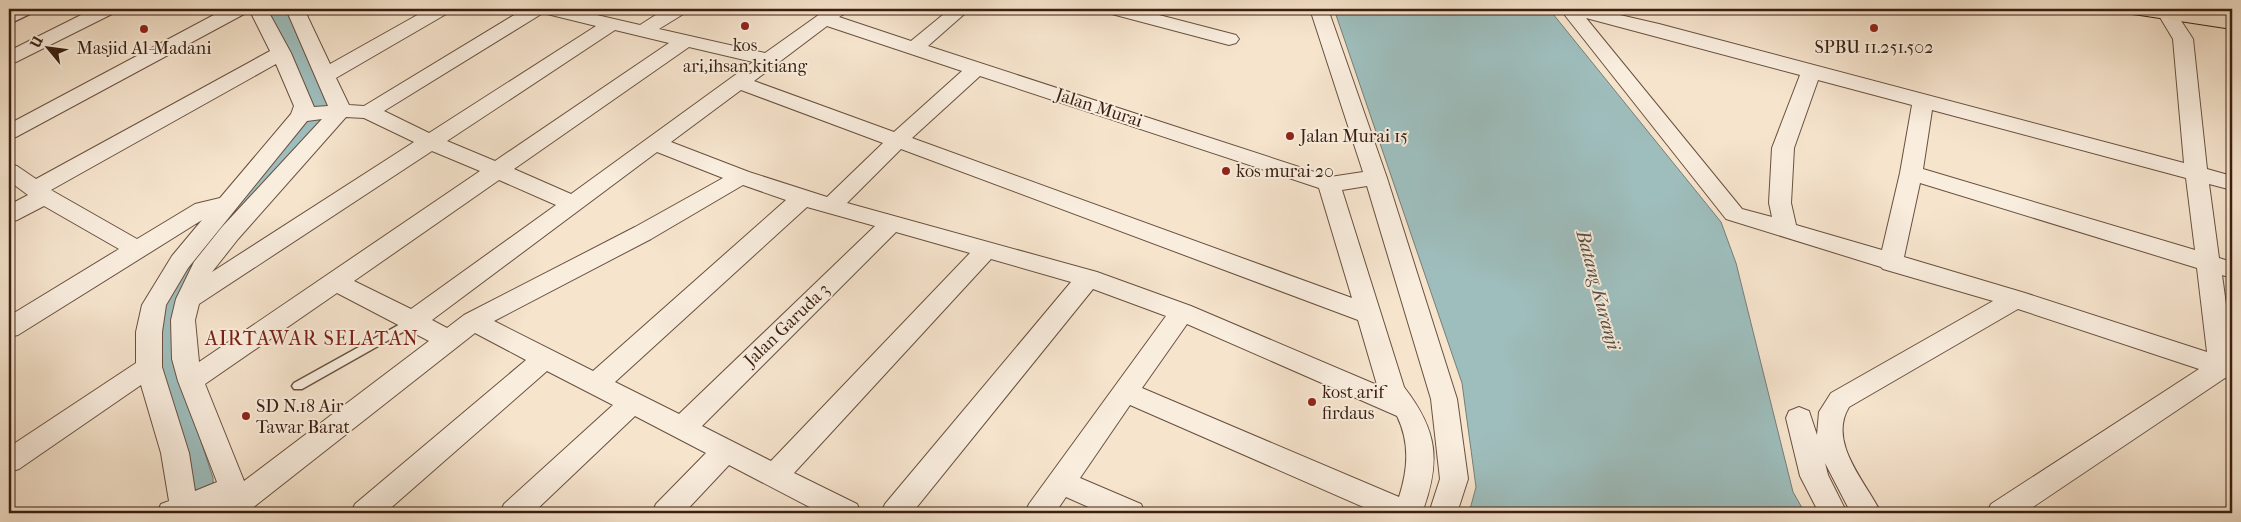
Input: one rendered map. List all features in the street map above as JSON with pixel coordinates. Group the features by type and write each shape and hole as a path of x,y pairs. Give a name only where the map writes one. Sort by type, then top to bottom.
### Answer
{"main road":[{"path":"2140,9 2232,22"},
{"path":"2210,9 2232,15"}],"street":[{"path":"9,58 107,9"},
{"path":"9,132 239,9"},
{"path":"258,9 281,53 304,106 303,114 180,262 154,305 149,332 149,367 175,453 183,509 231,499 473,321 643,233 741,177"},
{"path":"295,9 326,75 336,111"},
{"path":"326,75 441,9"},
{"path":"368,112 537,9"},
{"path":"548,9 768,60"},
{"path":"643,31 678,9"},
{"path":"916,47 961,9"},
{"path":"1115,9 1229,39"},
{"path":"1319,9 1376,178 1444,400 1454,478 1443,513"},
{"path":"1571,9 1659,30 2232,183"},
{"path":"1571,9 1734,214 1785,228 1891,263 2016,299 2227,368"},
{"path":"412,321 575,204 832,14"},
{"name":"Jalan Murai","path":"832,14 916,47 977,68 1329,184 1376,178"},
{"path":"2167,14 2183,39 2196,173 2208,263 2227,368"},
{"path":"188,298 612,24"},
{"path":"191,381 685,41"},
{"path":"9,215 40,192 281,53"},
{"path":"831,206 897,141 977,68"},
{"path":"1785,228 1780,203 1782,148 1811,72"},
{"path":"739,82 1368,314"},
{"path":"1891,263 1911,173 1923,102"},
{"path":"303,114 336,111 368,112 431,142 575,204"},
{"path":"231,499 185,359 183,320 188,298 202,268 336,111"},
{"path":"656,144 741,177 803,198 1088,278 1182,312 1406,409"},
{"path":"9,171 40,192 137,249"},
{"path":"1911,173 2232,270"},
{"path":"1125,392 1407,513 1419,483 1422,461 1420,443 1406,409 1395,397 1391,388 1329,184"},
{"path":"595,384 803,198"},
{"path":"9,328 203,209 228,204"},
{"name":"Jalan Garuda 3","path":"682,428 893,222"},
{"path":"774,476 987,249"},
{"path":"896,513 1088,278"},
{"path":"336,282 447,339"},
{"path":"1867,513 1850,488 1838,462 1830,433 1829,421 1834,406 1840,400 2016,299"},
{"path":"1039,513 1182,312"},
{"path":"473,321 846,513"},
{"path":"365,513 545,358"},
{"path":"9,461 149,367"},
{"path":"2001,513 2227,368"},
{"path":"514,513 632,402"},
{"path":"1799,418 1814,476 1833,513"},
{"path":"666,513 725,451"},
{"path":"1061,482 1131,513"}],"lane":[{"path":"9,21 36,9"},
{"path":"298,386 412,321"}],"water":[{"path":"265,9 289,9 319,70 333,109 202,263 183,386 213,478 214,513 196,513 155,357 168,286 310,112"},
{"name":"Batang Kuranji","path":"1334,9 1549,9 1721,222 1736,263 1793,492 1805,513 1469,513 1476,487 1462,383"}],"place":[{"name":"kos ari,ihsan,kitiang","path":"745,26"},
{"name":"SPBU 11.251.502","path":"1874,28"},
{"name":"Masjid Al-Madani","path":"144,29"},
{"name":"Jalan Murai 15","path":"1290,136"},
{"name":"kos murai 20","path":"1226,171"},
{"name":"kost arif firdaus","path":"1312,402"},
{"name":"SD N.18 Air Tawar Barat","path":"246,416"}],"district":[{"name":"AIRTAWAR SELATAN","path":"312,338"}]}
